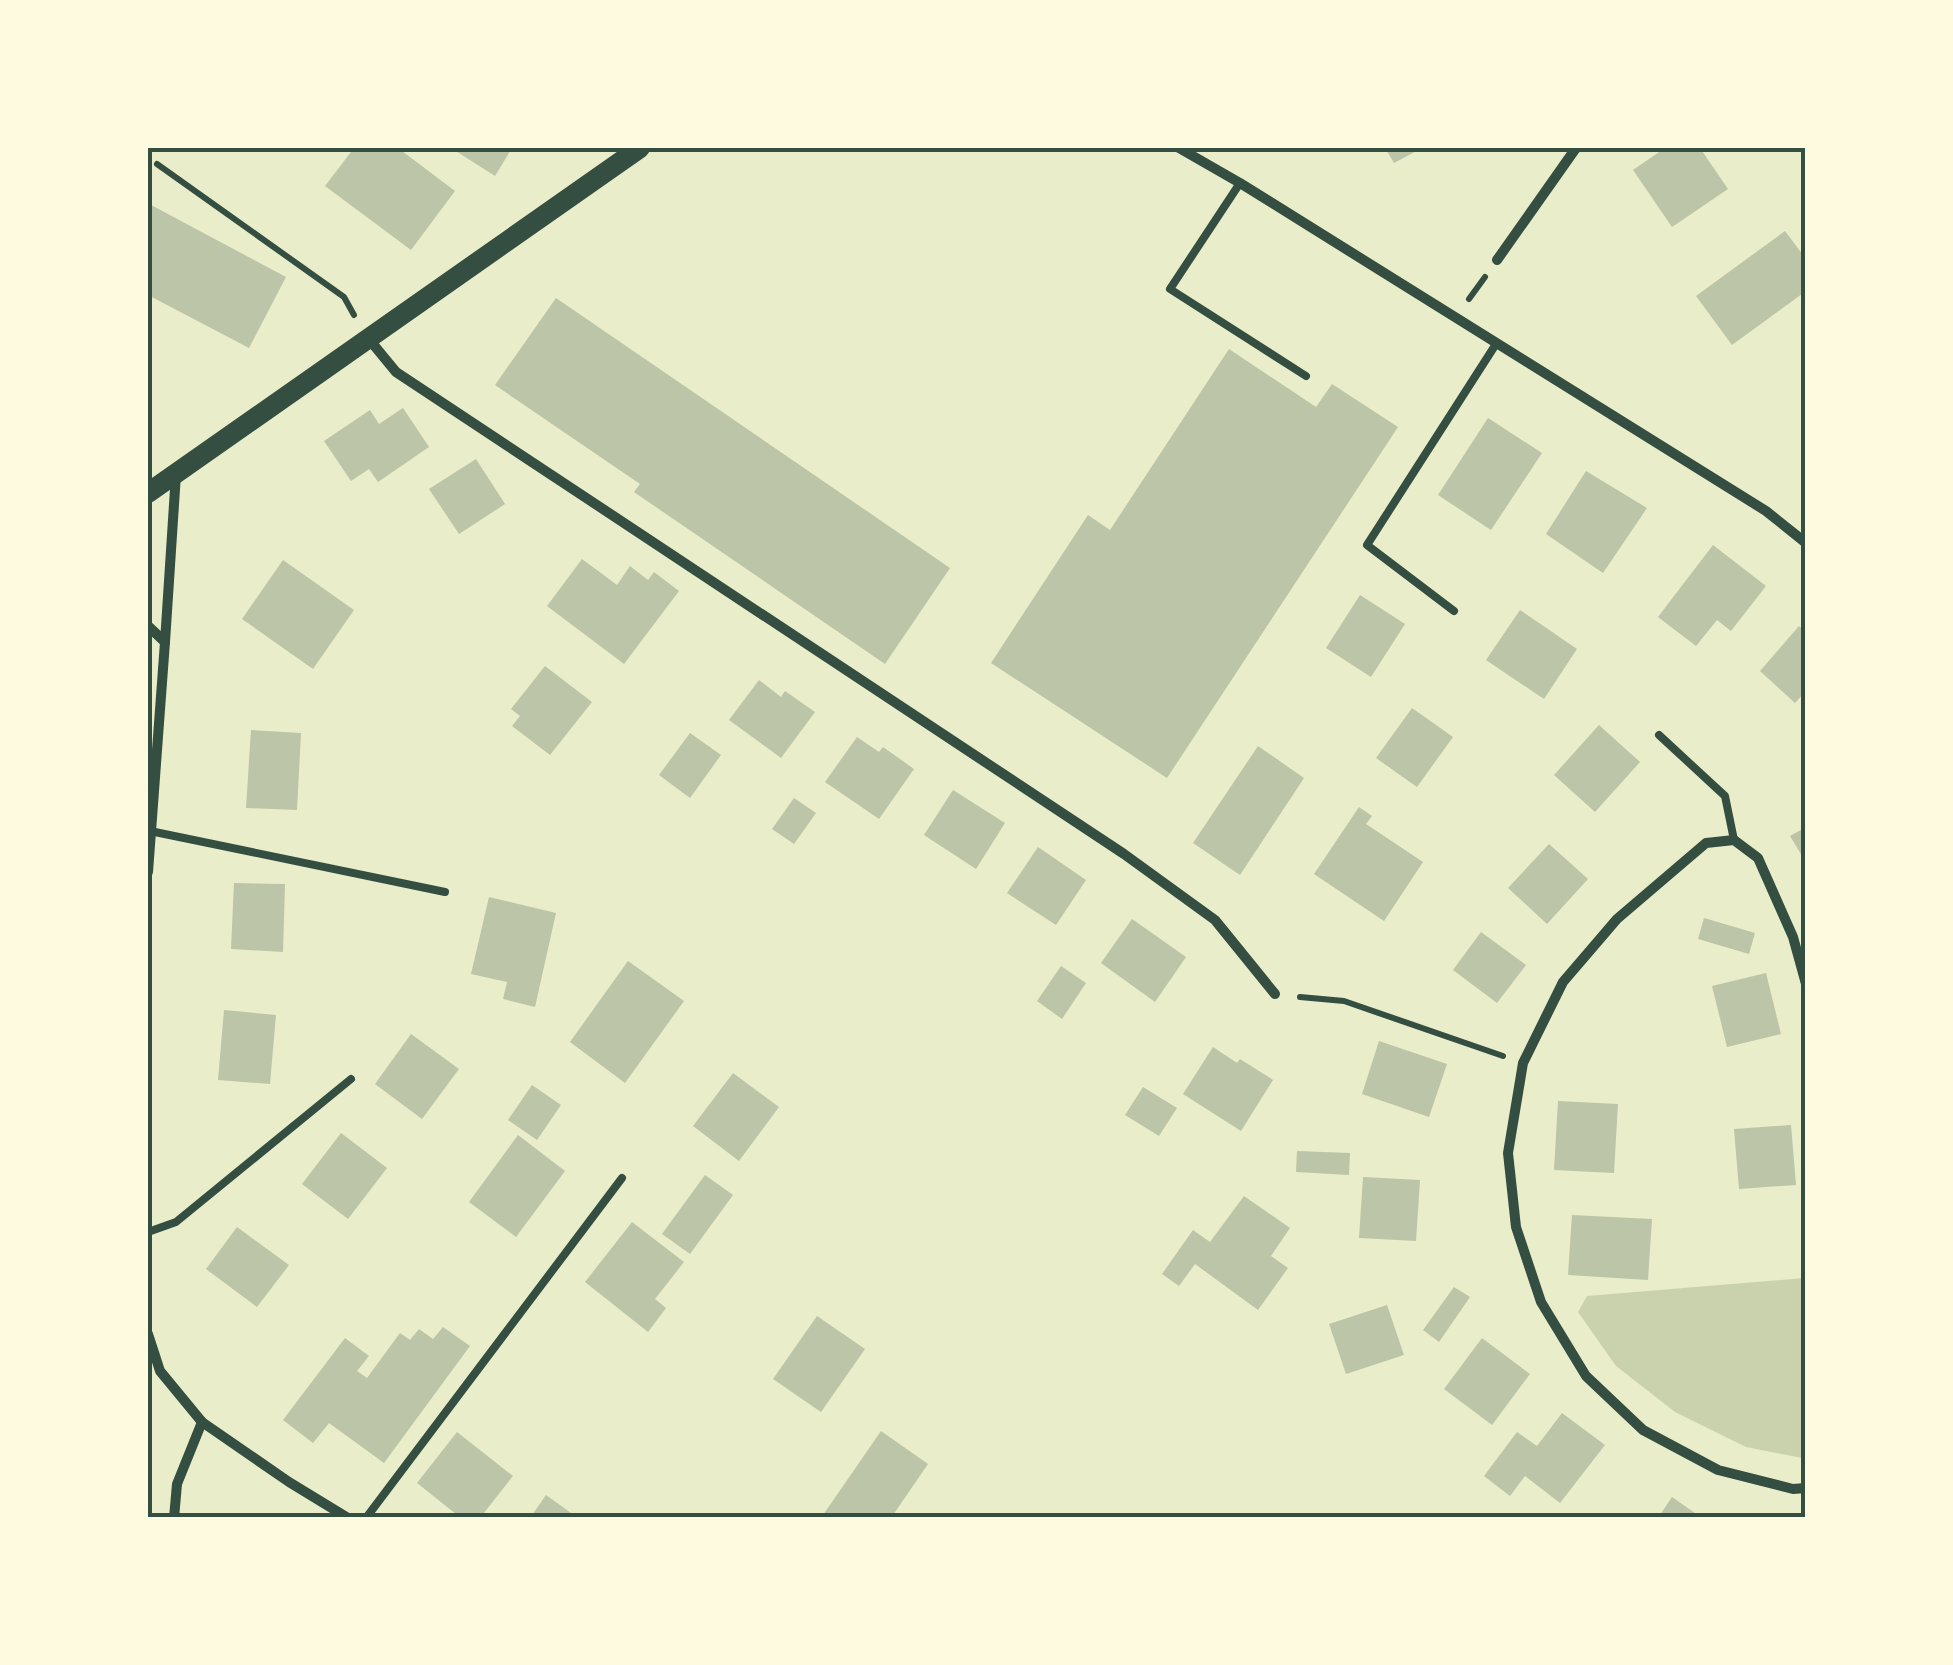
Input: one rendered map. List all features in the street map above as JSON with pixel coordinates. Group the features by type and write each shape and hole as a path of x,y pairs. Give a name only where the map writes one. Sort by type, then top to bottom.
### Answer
{"main road":[{"path":"148,493 640,148"}],"street":[{"path":"1179,148 1766,511 1806,543"},
{"path":"1498,260 1576,148"},
{"path":"368,338 396,372 1124,854 1214,920 1275,994"},
{"path":"148,872 176,473"},
{"path":"148,626 165,642"},
{"path":"1806,984 1793,937 1758,858 1734,840 1706,843 1617,919 1563,982 1523,1063 1508,1153 1516,1227 1541,1302 1586,1376 1643,1430 1718,1470 1793,1489 1806,1488"},
{"path":"148,1334 160,1371 202,1422 348,1518"},
{"path":"174,1518 177,1484 202,1422"}],"lane":[{"path":"1240,183 1170,289 1306,376"},
{"path":"1454,611 1366,545 1496,344"},
{"path":"1659,735 1725,796 1734,840"},
{"path":"150,831 445,892"},
{"path":"148,1232 176,1222 351,1079"},
{"path":"366,1518 622,1178"}],"path":[{"path":"158,164 344,297 368,338"},
{"path":"1455,318 1498,260"},
{"path":"1275,994 1344,1002 1523,1063"}],"green space":[{"path":"1805,1278 1806,1457 1802,1458 1746,1447 1675,1412 1616,1366 1578,1312 1587,1296"}],"building":[{"path":"354,148 398,148 455,191 411,250 325,186"},
{"path":"451,148 512,148 495,176"},
{"path":"1385,148 1422,148 1394,163"},
{"path":"1665,148 1700,148 1728,189 1672,227 1633,170"},
{"path":"151,205 286,277 249,348 148,295"},
{"path":"1785,231 1806,259 1806,291 1732,345 1696,296"},
{"path":"556,298 950,568 885,664 634,492 640,484 495,385"},
{"path":"1229,349 1316,407 1332,384 1398,427 1167,778 991,663 1088,515 1110,530"},
{"path":"403,408 429,447 378,482 369,469 351,481 324,441 370,410 379,424"},
{"path":"1488,418 1542,453 1491,530 1438,495"},
{"path":"476,459 505,504 459,534 429,489"},
{"path":"1586,471 1647,508 1603,573 1546,534"},
{"path":"1713,545 1766,586 1731,631 1717,620 1696,646 1658,617"},
{"path":"582,559 617,585 630,566 648,580 654,572 679,591 624,664 547,606"},
{"path":"283,560 354,610 313,669 242,619"},
{"path":"1360,595 1405,624 1371,677 1326,648"},
{"path":"1520,610 1577,649 1544,699 1486,660"},
{"path":"1799,626 1806,632 1806,691 1795,703 1760,671"},
{"path":"545,666 592,702 550,755 512,726 520,716 511,709"},
{"path":"759,680 781,697 785,691 815,712 781,758 729,720"},
{"path":"1412,708 1453,737 1417,787 1376,758"},
{"path":"1599,725 1640,762 1595,812 1554,775"},
{"path":"251,730 301,733 297,810 246,808"},
{"path":"690,733 721,755 690,798 659,775"},
{"path":"857,737 879,752 883,747 914,769 879,819 825,782"},
{"path":"1258,746 1304,778 1240,875 1193,843"},
{"path":"953,790 1005,823 976,869 924,835"},
{"path":"794,798 816,813 794,844 772,829"},
{"path":"1359,807 1372,816 1366,824 1423,862 1384,921 1314,874"},
{"path":"1806,827 1806,853 1802,856 1790,836"},
{"path":"1549,844 1588,879 1547,924 1508,888"},
{"path":"1038,847 1086,880 1056,925 1007,893"},
{"path":"234,883 285,884 283,952 231,949"},
{"path":"489,897 556,913 535,1007 503,999 507,982 471,974"},
{"path":"1704,918 1755,933 1749,954 1698,939"},
{"path":"1132,919 1186,957 1155,1002 1101,963"},
{"path":"1481,932 1526,965 1497,1003 1453,970"},
{"path":"628,961 684,1001 625,1083 570,1042"},
{"path":"1061,966 1086,983 1062,1019 1037,1001"},
{"path":"1766,973 1781,1034 1727,1047 1712,986"},
{"path":"224,1010 276,1015 270,1084 218,1080"},
{"path":"411,1034 459,1069 422,1119 375,1084"},
{"path":"1379,1041 1447,1064 1429,1117 1362,1094"},
{"path":"1213,1047 1273,1080 1241,1131 1183,1094"},
{"path":"733,1073 779,1107 739,1161 693,1126"},
{"path":"532,1085 561,1105 537,1140 508,1120"},
{"path":"1143,1087 1177,1108 1159,1136 1125,1115"},
{"path":"1558,1101 1618,1104 1614,1173 1554,1170"},
{"path":"1791,1125 1796,1185 1739,1189 1734,1129"},
{"path":"341,1133 387,1168 348,1219 302,1184"},
{"path":"518,1135 565,1171 516,1237 469,1202"},
{"path":"1297,1151 1350,1153 1349,1175 1296,1172"},
{"path":"705,1175 733,1195 690,1254 662,1234"},
{"path":"1363,1177 1420,1180 1416,1241 1359,1238"},
{"path":"1244,1196 1290,1228 1271,1256 1288,1268 1258,1310 1195,1264 1179,1286 1162,1274 1193,1230 1210,1242"},
{"path":"1572,1215 1652,1219 1648,1280 1568,1275"},
{"path":"632,1222 684,1262 655,1299 666,1308 648,1332 585,1282"},
{"path":"237,1227 289,1265 257,1307 206,1269"},
{"path":"1454,1287 1470,1297 1439,1342 1423,1330"},
{"path":"1387,1305 1404,1355 1346,1374 1329,1324"},
{"path":"817,1316 865,1349 821,1412 773,1379"},
{"path":"443,1327 470,1346 384,1463 329,1423 313,1443 283,1420 345,1338 369,1356 357,1371 367,1378 400,1333 410,1340 419,1329 433,1339"},
{"path":"1482,1338 1530,1374 1492,1425 1444,1389"},
{"path":"1562,1413 1605,1445 1560,1503 1525,1476 1510,1496 1484,1476 1517,1432 1537,1446"},
{"path":"881,1431 928,1464 891,1518 821,1518"},
{"path":"457,1432 513,1476 480,1518 461,1518 417,1483"},
{"path":"546,1495 578,1518 530,1518"},
{"path":"1672,1497 1702,1518 1658,1518"}]}
